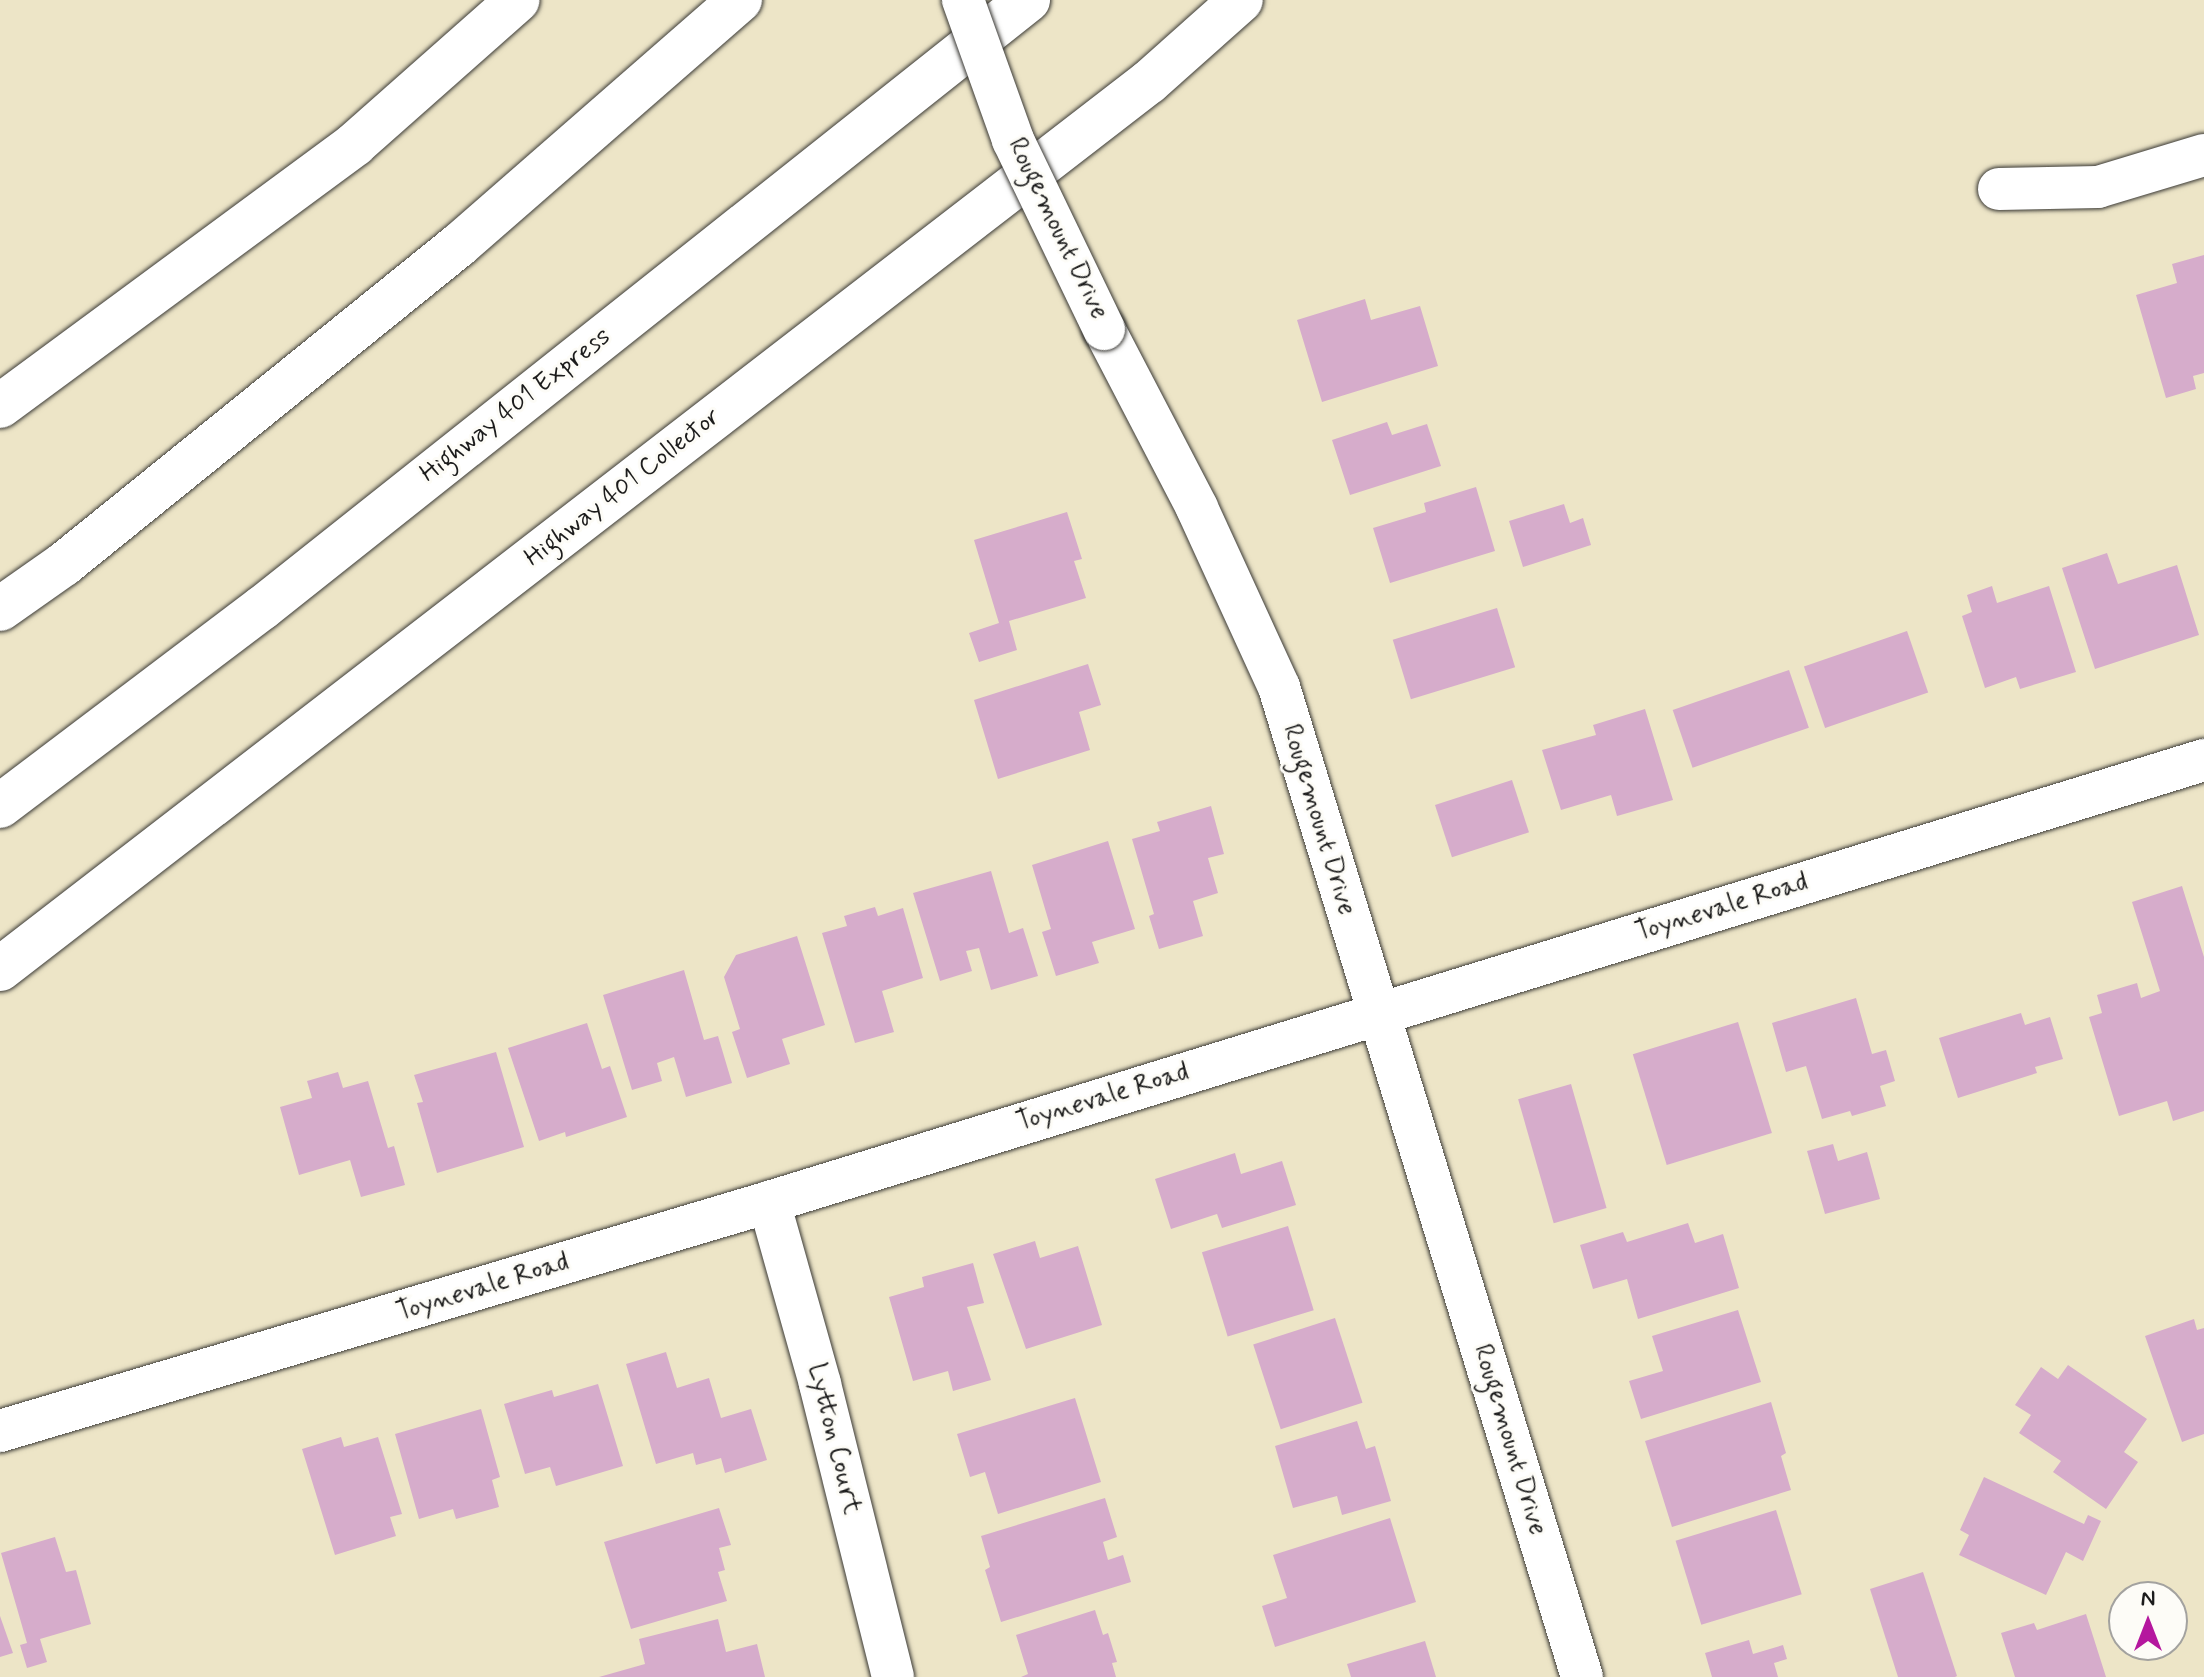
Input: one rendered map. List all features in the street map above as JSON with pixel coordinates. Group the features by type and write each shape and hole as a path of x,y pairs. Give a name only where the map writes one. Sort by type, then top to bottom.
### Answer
{"highway":[{"path":"0,406 355,144 518,0"},
{"path":"0,609 64,564 459,245 740,0"},
{"name":"Highway 401 Express","path":"0,806 262,608 1028,0"},
{"name":"Highway 401 Collector","path":"0,969 1149,82 1241,0"}],"street":[{"name":"Rougemount Drive","path":"963,0 1013,140 1104,329 1197,508 1279,687 1582,1677"},
{"path":"1999,189 2098,187 2204,155"},
{"name":"Toynevale Road","path":"0,1431 769,1202 2204,760"},
{"name":"Lytton Court","path":"769,1202 820,1384 893,1677"}],"building":[{"path":"2204,255 2204,373 2193,376 2196,389 2166,398 2136,295 2177,283 2172,264"},
{"path":"1365,299 1371,320 1420,306 1438,366 1322,402 1297,320"},
{"path":"1387,422 1392,435 1427,424 1441,466 1350,495 1332,440"},
{"path":"1476,487 1495,551 1390,583 1373,528 1426,512 1424,503"},
{"path":"1564,504 1570,523 1583,518 1591,545 1523,567 1509,521"},
{"path":"1067,512 1082,559 1074,561 1086,598 1009,621 1017,650 979,662 969,633 999,623 974,540"},
{"path":"2107,553 2118,584 2177,565 2199,635 2095,669 2062,568"},
{"path":"1992,586 1997,603 2049,586 2076,672 2020,689 2016,677 1985,688 1962,616 1972,612 1967,595"},
{"path":"1497,608 1515,667 1411,699 1393,640"},
{"path":"1907,631 1928,692 1825,728 1804,666"},
{"path":"1088,664 1101,705 1079,712 1090,750 998,779 974,700"},
{"path":"1789,670 1809,728 1693,768 1673,710"},
{"path":"1645,709 1673,800 1617,816 1611,795 1561,810 1542,750 1596,735 1593,725"},
{"path":"1512,780 1529,832 1452,857 1435,805"},
{"path":"1211,806 1224,854 1208,858 1218,893 1193,901 1203,936 1159,949 1149,916 1154,914 1132,839 1160,831 1157,822"},
{"path":"1108,841 1135,929 1092,942 1099,963 1056,976 1042,932 1051,929 1032,865"},
{"path":"991,871 1009,933 1023,928 1038,976 991,990 979,948 966,951 972,971 940,981 913,893"},
{"path":"2182,886 2204,957 2204,1111 2173,1121 2167,1101 2119,1116 2089,1017 2102,1013 2097,995 2137,983 2141,998 2160,991 2132,902"},
{"path":"875,907 878,916 903,908 923,978 882,991 894,1032 855,1043 822,933 847,926 844,916"},
{"path":"797,936 825,1025 782,1039 790,1064 747,1078 732,1032 740,1029 724,977 736,955"},
{"path":"684,970 704,1040 718,1036 732,1083 686,1097 674,1057 657,1063 662,1081 632,1090 603,995"},
{"path":"1856,998 1872,1054 1886,1050 1895,1081 1880,1086 1886,1106 1852,1116 1850,1111 1822,1119 1806,1066 1786,1072 1772,1023"},
{"path":"2021,1013 2025,1025 2050,1017 2063,1059 2035,1067 2037,1073 1958,1098 1939,1038"},
{"path":"1738,1022 1772,1133 1667,1165 1633,1054"},
{"path":"587,1023 602,1069 610,1066 627,1117 566,1137 565,1132 539,1141 508,1048"},
{"path":"496,1052 524,1147 437,1173 417,1103 423,1102 414,1075"},
{"path":"338,1072 343,1088 368,1081 388,1148 394,1146 405,1185 361,1197 350,1160 299,1175 280,1107 312,1098 307,1081"},
{"path":"1571,1084 1607,1208 1554,1223 1518,1099"},
{"path":"1833,1144 1838,1161 1867,1152 1880,1199 1825,1214 1807,1151"},
{"path":"1235,1153 1241,1174 1282,1161 1296,1205 1222,1228 1217,1214 1171,1229 1155,1179"},
{"path":"1688,1223 1695,1243 1723,1234 1739,1288 1638,1319 1627,1279 1593,1289 1580,1245 1623,1232 1627,1242"},
{"path":"1288,1226 1314,1310 1228,1336 1202,1252"},
{"path":"1035,1241 1040,1258 1078,1246 1102,1325 1026,1349 993,1254"},
{"path":"973,1263 984,1303 967,1307 991,1380 953,1391 948,1371 913,1381 889,1297 924,1287 922,1277"},
{"path":"1738,1310 1761,1382 1641,1419 1629,1381 1663,1371 1652,1336"},
{"path":"1335,1318 1363,1403 1281,1429 1253,1345"},
{"path":"2194,1319 2197,1330 2204,1328 2204,1434 2182,1442 2145,1336"},
{"path":"666,1352 677,1388 709,1378 721,1418 751,1409 767,1460 725,1473 721,1458 696,1465 693,1453 656,1464 626,1364"},
{"path":"2068,1365 2147,1419 2124,1452 2138,1462 2106,1509 2053,1472 2061,1461 2019,1433 2031,1415 2015,1405 2041,1367 2058,1379"},
{"path":"598,1384 623,1466 556,1486 550,1467 525,1474 504,1404 552,1390 554,1397"},
{"path":"1075,1398 1101,1482 998,1514 985,1472 970,1477 957,1434"},
{"path":"1771,1402 1786,1453 1781,1456 1791,1490 1672,1527 1645,1441"},
{"path":"481,1409 500,1477 492,1480 499,1507 456,1519 453,1509 419,1519 395,1434"},
{"path":"1357,1421 1366,1449 1375,1446 1391,1501 1342,1515 1337,1496 1293,1508 1275,1446"},
{"path":"341,1437 344,1447 378,1437 402,1514 390,1517 396,1536 335,1555 302,1449"},
{"path":"1984,1477 2084,1524 2088,1515 2101,1521 2083,1561 2066,1552 2046,1595 1959,1555 1969,1535 1960,1530"},
{"path":"1105,1498 1117,1537 1103,1542 1108,1560 1123,1555 1131,1582 1001,1622 985,1570 990,1567 981,1536"},
{"path":"719,1508 731,1545 719,1548 725,1570 718,1572 727,1601 631,1629 604,1542"},
{"path":"1776,1510 1802,1594 1701,1625 1676,1541"},
{"path":"1390,1518 1416,1602 1275,1647 1262,1606 1287,1598 1273,1555"},
{"path":"55,1537 66,1572 76,1570 91,1624 40,1639 47,1662 27,1668 20,1645 27,1643 1,1553"},
{"path":"1923,1572 1955,1677 1898,1677 1870,1589"},
{"path":"1095,1610 1103,1635 1108,1633 1117,1662 1112,1663 1116,1677 1021,1677 1028,1674 1016,1635"},
{"path":"2086,1614 2106,1677 2015,1677 2001,1633 2034,1623 2037,1630"},
{"path":"0,1616 13,1653 0,1657"},
{"path":"718,1619 726,1652 757,1644 765,1677 599,1677 645,1664 639,1639"},
{"path":"1749,1640 1753,1654 1783,1645 1787,1659 1774,1663 1778,1677 1712,1677 1705,1653"},
{"path":"1425,1641 1436,1677 1351,1677 1347,1664"}]}
